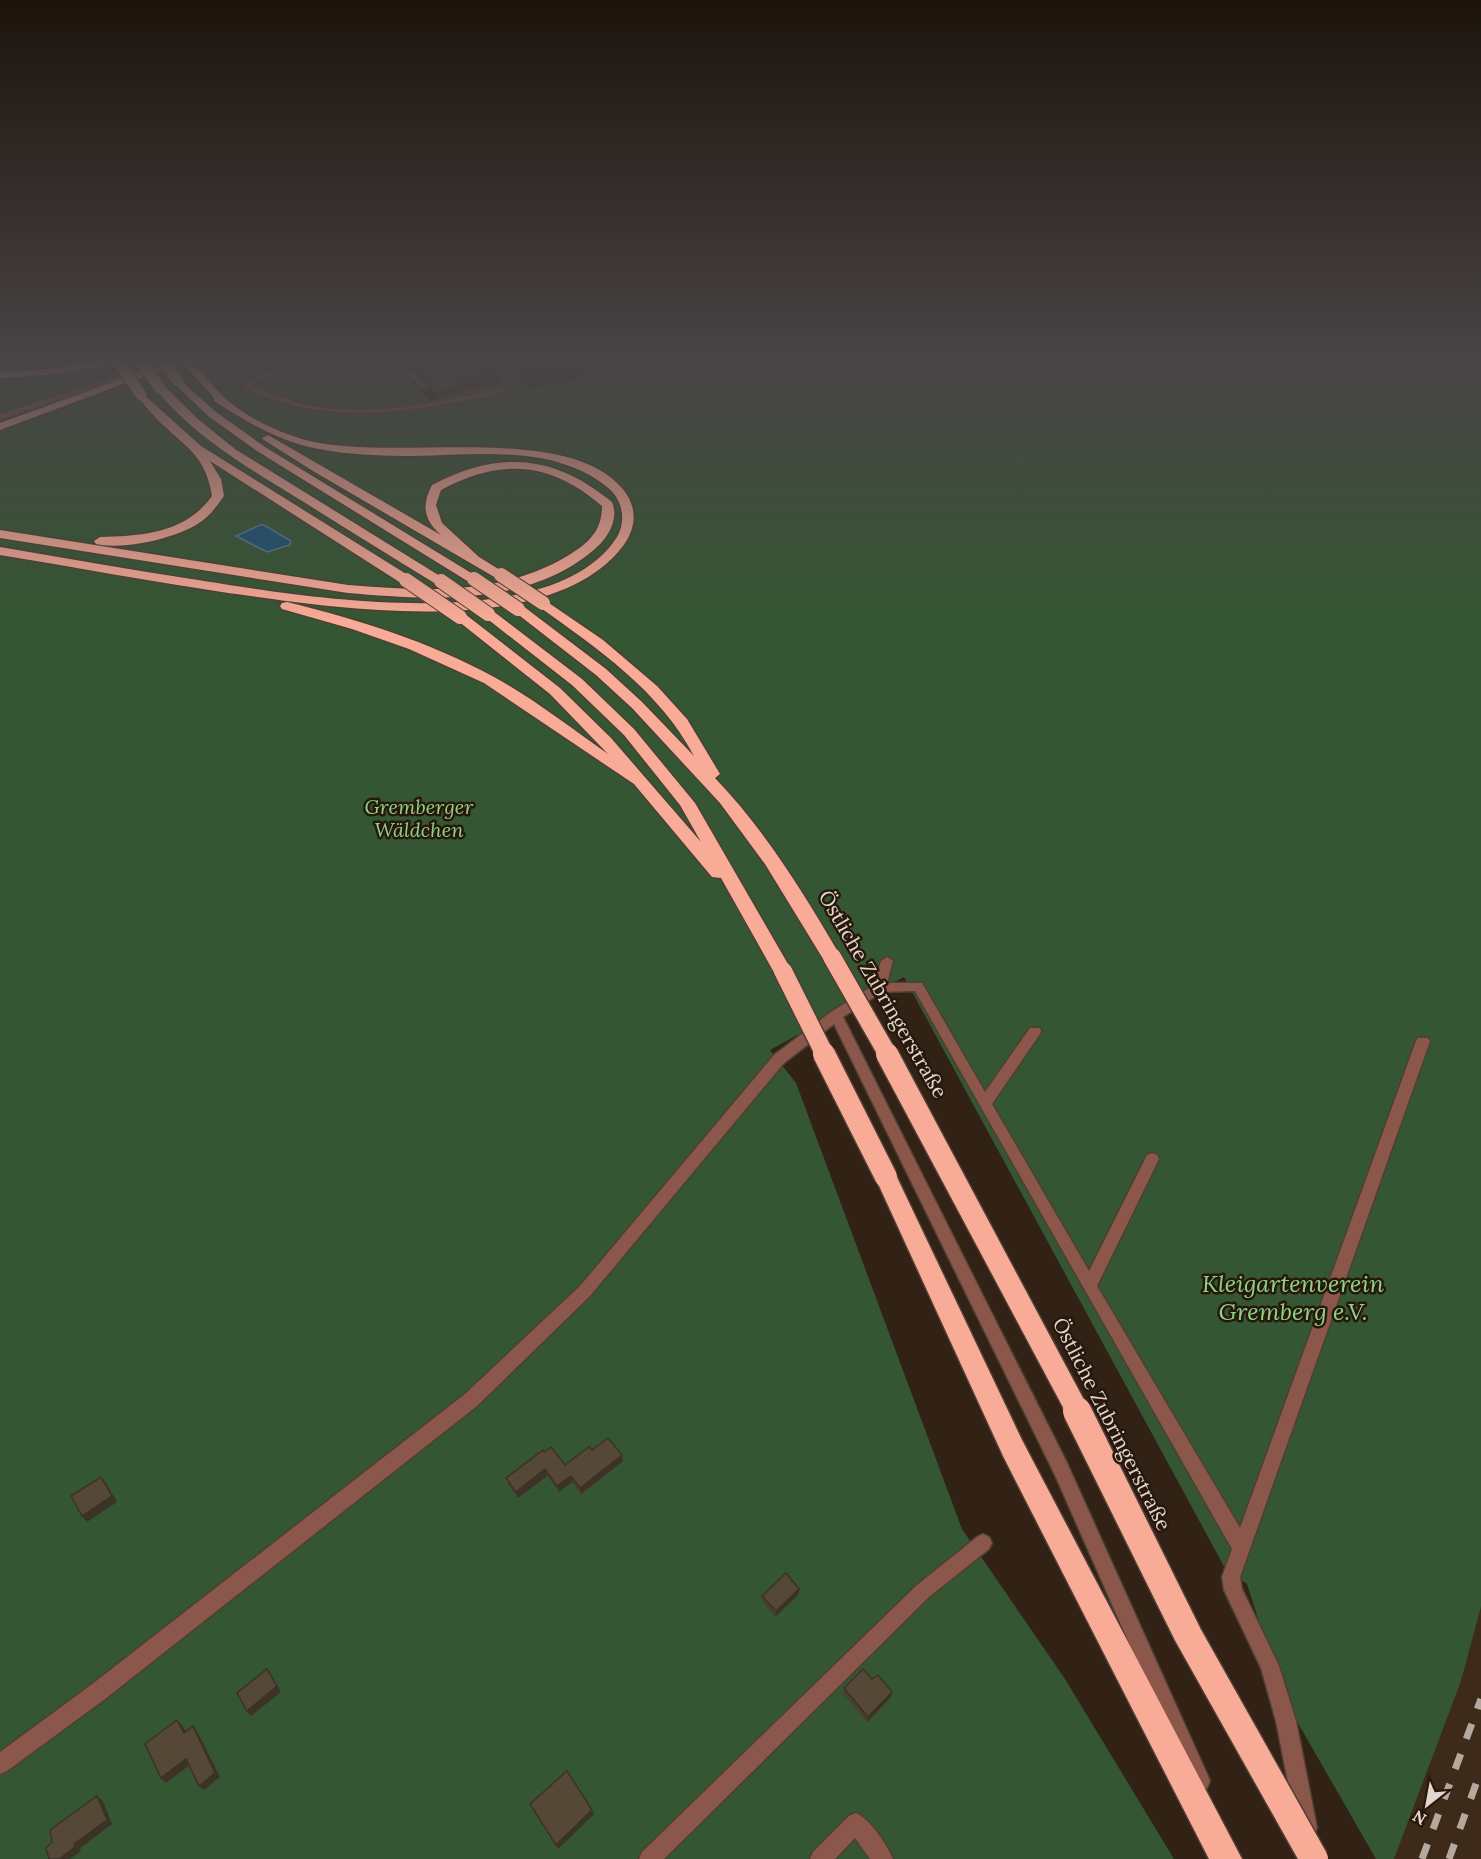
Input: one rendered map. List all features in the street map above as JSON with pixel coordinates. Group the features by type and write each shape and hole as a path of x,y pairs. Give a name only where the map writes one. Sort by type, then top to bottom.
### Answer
{"highway":[{"path":"197,448 406,580 460,617 555,692 606,741 745,905"},
{"path":"35,539 103,541 140,539 165,534 188,525 210,511 218,496 215,479 197,448"},
{"path":"227,448 441,581 577,682 629,732 687,803 783,971 886,1177 1013,1449 1226,1859"},
{"name":"Östliche Zubringerstraße","path":"259,448 474,579 602,672 726,798 794,893 905,1084 1087,1429 1188,1635 1314,1859"},
{"path":"283,448 501,575 590,637 656,694 682,723 726,798"},
{"path":"0,551 228,589 335,603 460,606 511,599 564,583 596,565 616,548 628,529 628,505 613,485 590,471 568,462 540,455 495,451 379,453 332,448"},
{"path":"0,534 325,587 386,592 457,592 510,586 544,576 562,567 598,540 609,523 608,505 593,489 576,478 548,468 511,464 482,467 455,476 436,488 430,505 436,524 474,559"},
{"path":"228,589 357,626 410,645 489,680 637,780"}],"lane":[{"path":"880,987 887,961"},
{"path":"0,1764 98,1692 471,1400 585,1291 779,1059 836,1015 880,987 918,986 1242,1549"},
{"path":"836,1015 1061,1469 1235,1859"},
{"path":"984,1103 1035,1031"},
{"path":"1296,1859 1308,1834 1286,1721 1270,1666 1233,1590 1231,1577 1423,1041"},
{"path":"1089,1286 1152,1159"},
{"path":"649,1859 923,1591 983,1543"},
{"path":"820,1859 856,1823 883,1859"}],"shaded area":[{"path":"1481,1607 1481,1859 1394,1859 1461,1681"}],"green space":[{"path":"0,448 1481,448 1481,1607 1461,1681 1394,1859 1376,1859 1283,1697 1247,1584 1226,1570 904,977 770,1050 796,1083 962,1529 1065,1679 1174,1859 0,1859"}],"water":[{"path":"264,525 291,541 290,545 267,552 236,536"}],"building":[{"path":"608,1438 622,1455 580,1488 571,1476 557,1486 545,1469 516,1492 506,1478 543,1450 544,1452 551,1447 565,1465 589,1447 592,1450"},
{"path":"101,1477 112,1496 82,1516 71,1496"},
{"path":"786,1573 799,1589 776,1611 762,1596"},
{"path":"267,1669 277,1686 247,1711 237,1693"},
{"path":"863,1669 872,1679 878,1675 892,1692 868,1717 844,1688"},
{"path":"177,1720 184,1733 193,1726 215,1773 199,1786 186,1759 161,1778 145,1744"},
{"path":"567,1771 592,1810 556,1845 530,1804"},
{"path":"97,1796 107,1820 74,1844 75,1847 59,1859 49,1859 46,1848 52,1842 50,1830"}],"railway":[{"path":"1422,1859 1481,1699"},
{"path":"1449,1859 1481,1770"}],"park label":[{"name":"Gremberger Wäldchen","path":"419,818"},
{"name":"Kleigartenverein Gremberg e.V.","path":"1293,1298"}]}
